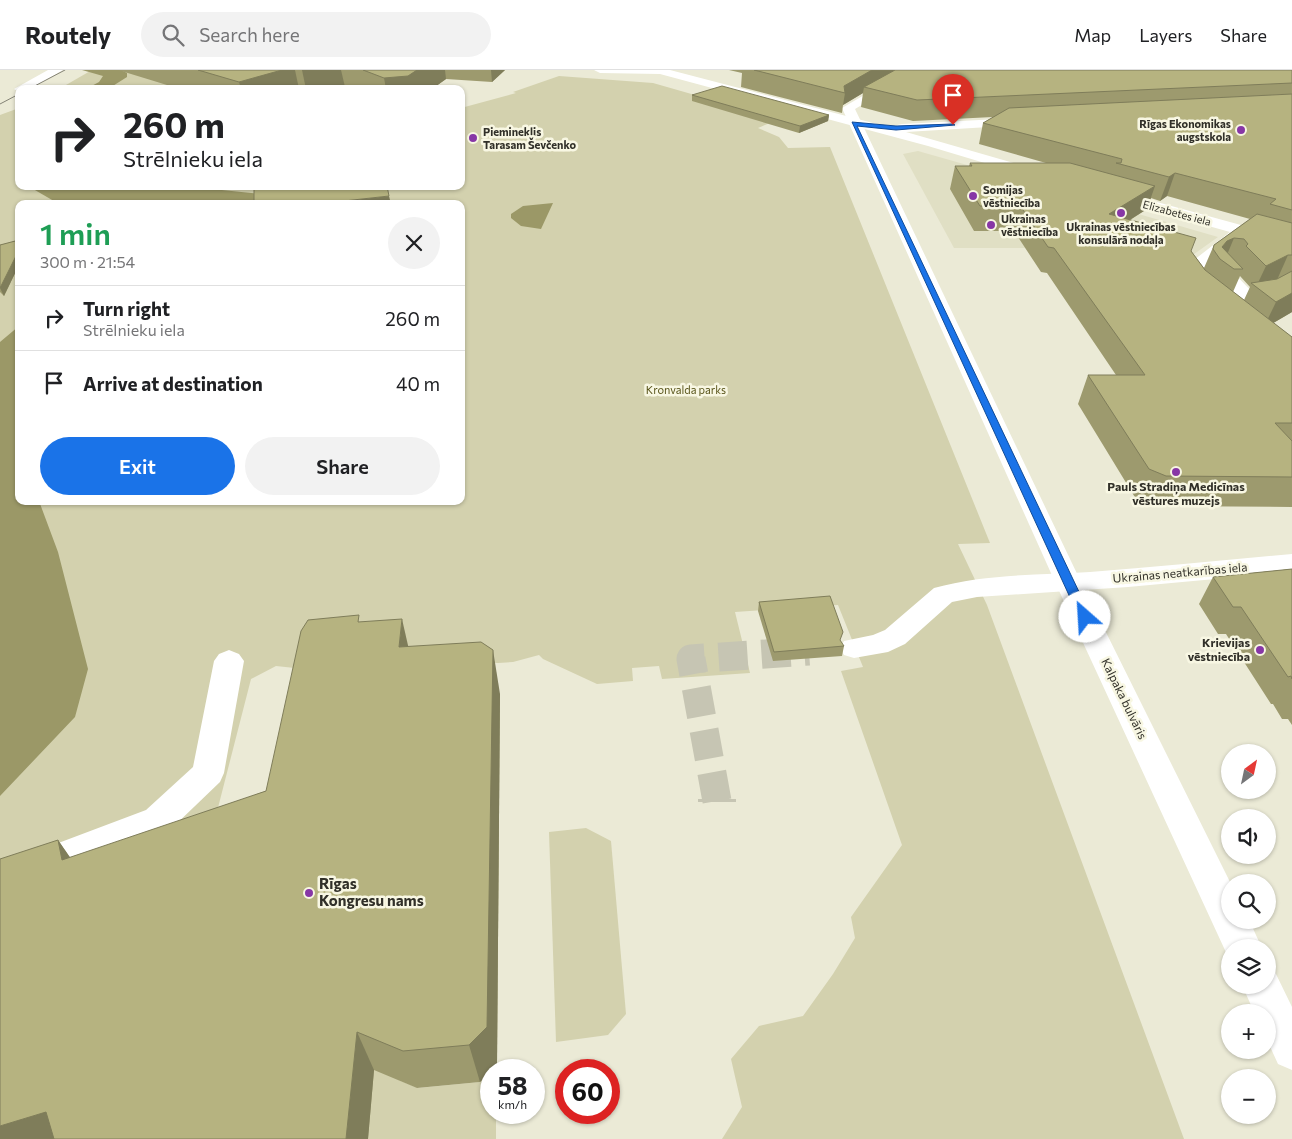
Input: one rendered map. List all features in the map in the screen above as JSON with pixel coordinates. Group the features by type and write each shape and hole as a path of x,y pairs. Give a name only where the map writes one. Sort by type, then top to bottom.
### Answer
{"street":[{"path":"26,85 57,70"},
{"path":"600,70 660,71 854,124 932,143 1047,177"},
{"path":"854,124 848,108 852,104 915,70"},
{"path":"854,124 902,128 1027,122"},
{"name":"Kalpaka bulvāris","path":"854,124 1068,582 1239,939"},
{"name":"Elizabetes iela","path":"1102,192 1292,244"},
{"path":"1154,226 1174,212"},
{"path":"1241,322 1202,290 1192,276 1194,267 1242,230"},
{"path":"1226,269 1223,272 1251,302"},
{"path":"1218,303 1251,302 1269,294"},
{"name":"Ukrainas neatkarības iela","path":"854,648 878,645 895,637 944,594 987,586 1068,582 1292,563"},
{"path":"0,883 17,874 158,820 208,773 229,661"},
{"path":"1265,994 1292,1050"}],"shaded area":[{"path":"82,70 121,70 127,73 127,77 114,85 93,85 99,82 103,76"},
{"path":"918,151 1218,237 1183,262 1030,248 954,248 903,154"},
{"path":"35,190 222,190 260,194 260,200 52,200"},
{"path":"553,203 541,229 521,226 511,218 511,214 523,206"},
{"path":"15,329 15,505 40,505 58,552 88,669 75,717 0,796 0,342"}],"green space":[{"path":"92,70 218,70 218,85 66,85"},
{"name":"Kronvalda parks","path":"559,76 653,83 779,119 758,128 779,137 788,148 830,147 990,543 958,544 987,605 1184,1139 722,1139 742,1107 731,1059 759,1026 803,1016 833,974 855,938 851,917 902,845 841,671 863,667 838,605 735,612 750,673 662,679 659,666 632,668 633,681 597,684 543,659 539,655 513,662 498,663 371,659 304,669 276,666 251,679 211,835 0,912 0,115 15,109 15,190 465,190 465,107 516,93 513,92"},
{"path":"586,828 611,841 626,1014 608,1035 556,1042 549,832"},
{"path":"374,1065 401,1081 418,1088 480,1082 480,1124 496,1124 496,1139 368,1139"}],"building":[{"path":"198,70 282,70 239,82"},
{"path":"363,70 417,70 408,76 384,78"},
{"path":"754,70 872,70 844,86 845,93"},
{"path":"895,70 1292,70 1292,83 917,100 864,87"},
{"path":"722,86 829,115 800,126 692,95"},
{"path":"1292,94 1292,210 1270,204 1276,199 1175,173 1169,177 1116,163 1121,163 1122,159 983,123 1009,108"},
{"path":"970,163 1070,163 1155,186 1109,214 1196,238 1191,251 1205,270 1292,337 1292,423 1275,423 1292,441 1292,477 1166,476 1149,469 1088,375 1145,375 1054,248 1048,247 1021,207 980,206 955,166 972,166"},
{"path":"254,190 388,190 389,196 353,200 254,200"},
{"path":"1257,214 1292,223 1292,255 1288,255 1266,266 1246,246 1248,244 1244,239 1234,238 1227,241 1222,247 1243,269 1234,269 1220,259 1213,249 1214,245"},
{"path":"15,241 15,258 0,288 0,245"},
{"path":"1292,271 1292,293 1276,302 1251,283 1277,279"},
{"path":"1292,569 1292,679 1291,676 1288,677 1241,607 1233,607 1213,577"},
{"path":"830,596 843,632 840,640 844,646 774,652 759,602"},
{"name":"Rīgas Kongresu nams","path":"359,615 358,622 402,619 399,647 481,642 493,650 487,1027 469,1045 403,1051 357,1032 346,1139 54,1139 46,1112 0,1126 0,859 58,840 62,860 266,791 301,631 308,620"}],"tunnel":[{"path":"717,801 691,659 809,651"}],"tram line":[{"path":"37,85 65,70"},
{"path":"0,104 15,96"}],"place":[{"name":"Rīgas Ekonomikas augstskola","path":"1241,130"},
{"name":"Piemineklis Tarasam Ševčenko","path":"473,138"},
{"name":"Somijas vēstniecība","path":"973,196"},
{"name":"Ukrainas vēstniecības konsulārā nodaļa","path":"1121,213"},
{"name":"Ukrainas vēstniecība","path":"991,225"},
{"name":"Pauls Stradiņa Medicīnas vēstures muzejs","path":"1176,472"},
{"name":"Krievijas vēstniecība","path":"1260,650"},
{"name":"Rīgas Kongresu nams","path":"309,893"}],"route":[{"path":"953,125 896,128 854,124 1085,617"}]}
